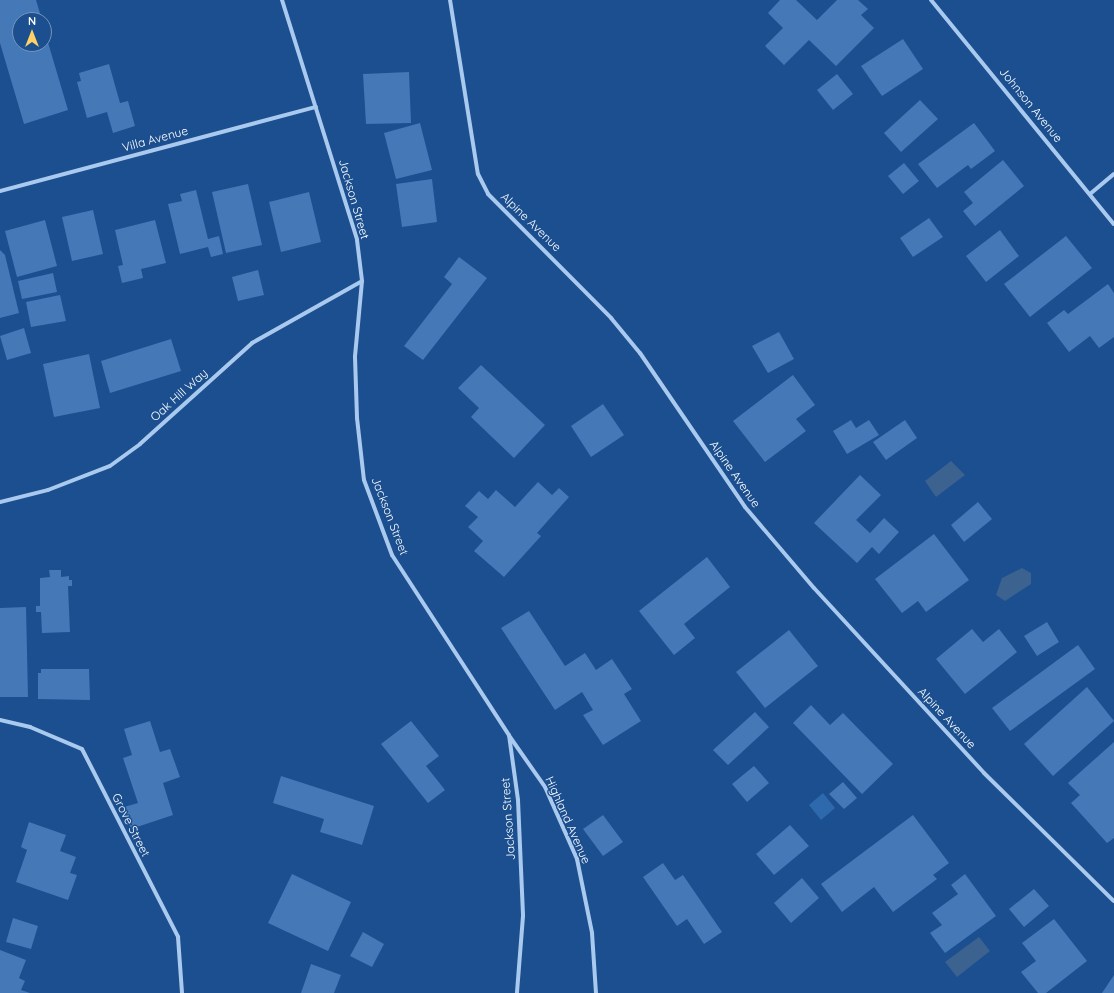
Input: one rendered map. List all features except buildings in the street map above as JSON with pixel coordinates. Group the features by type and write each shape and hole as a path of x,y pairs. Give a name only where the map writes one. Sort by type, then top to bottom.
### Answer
{"street":[{"name":"Jackson Street","path":"282,0 357,240 362,281 355,357 357,418 364,480 392,555 509,735 518,800 524,916 517,993"},
{"name":"Alpine Avenue","path":"450,0 478,174 488,194 578,282 616,324 640,354 745,507 814,588 984,773 1114,901"},
{"name":"Johnson Avenue","path":"931,0 1114,224"},
{"name":"Villa Avenue","path":"0,191 316,107"},
{"path":"1090,194 1114,174"},
{"name":"Oak Hill Way","path":"0,502 48,490 110,466 140,444 252,343 362,281"},
{"name":"Grove Street","path":"0,720 30,727 82,749 178,937 182,993"},
{"name":"Highland Avenue","path":"509,735 545,787 576,859 592,933 596,993"}],"shaded area":[{"path":"951,461 965,475 936,497 925,481"},
{"path":"1022,568 1031,573 1031,584 1005,601 996,595 1002,578"},
{"path":"823,793 835,808 821,820 809,805"},
{"path":"979,937 990,951 957,977 945,962"}]}
